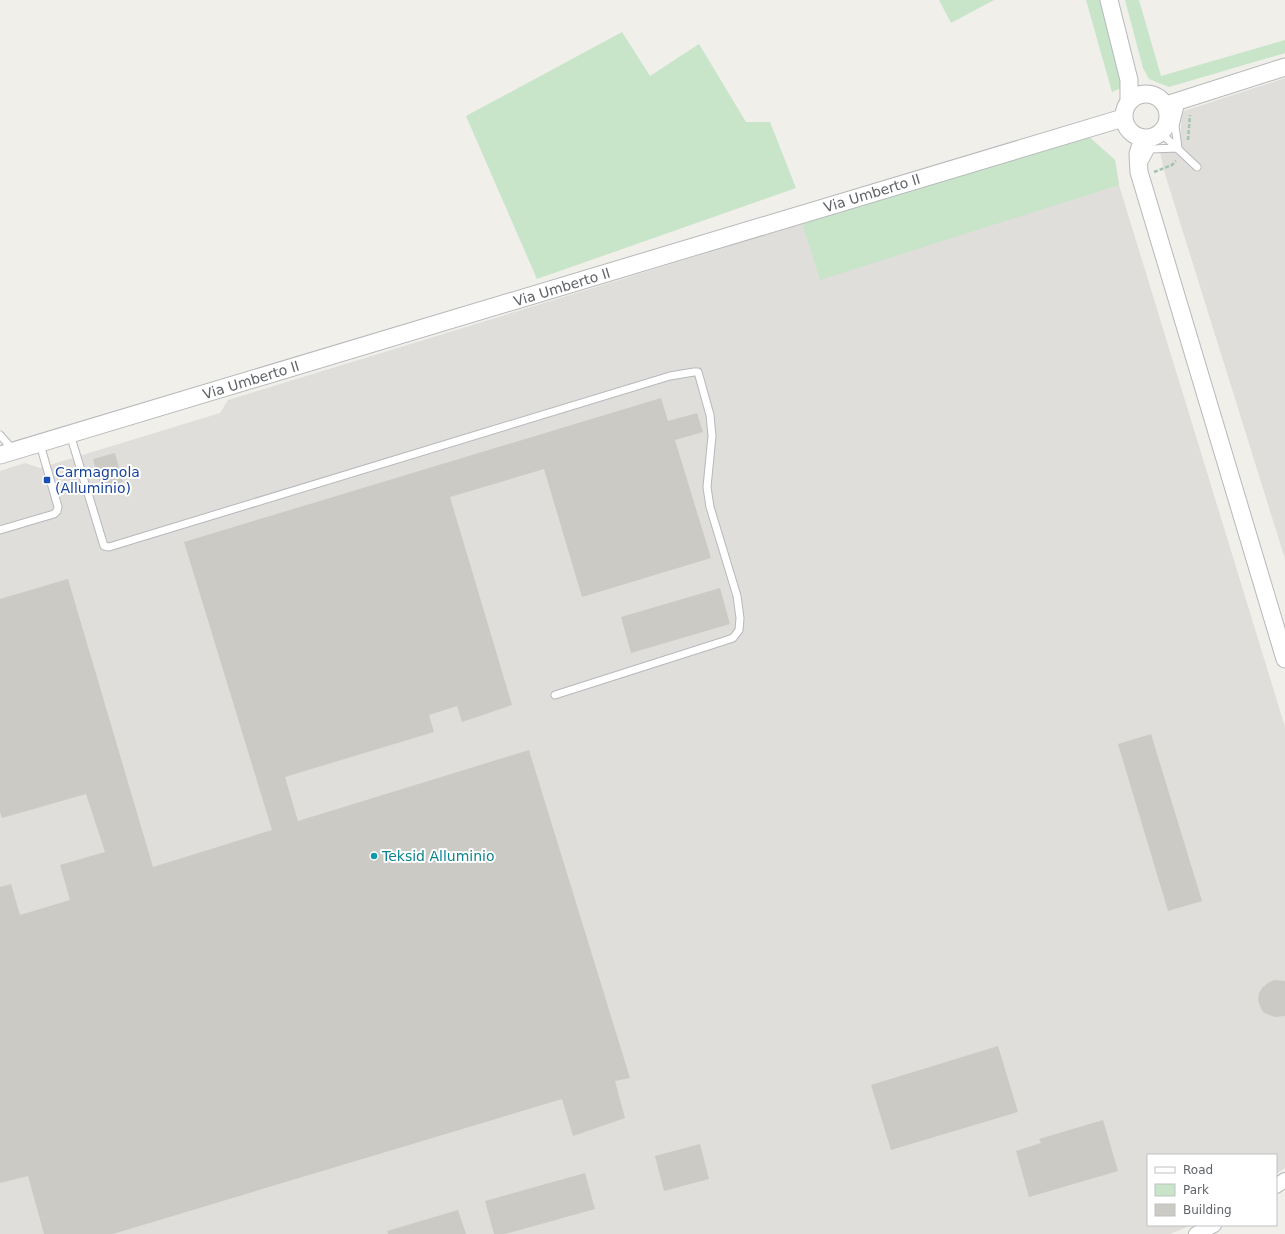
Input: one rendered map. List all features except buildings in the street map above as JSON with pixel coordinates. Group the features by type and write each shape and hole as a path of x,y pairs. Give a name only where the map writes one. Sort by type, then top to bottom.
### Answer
{"street":[{"path":"1109,0 1129,80 1129,101"},
{"path":"1119,0 1138,78 1147,93"},
{"path":"1182,100 1169,114 1167,124 1161,132 1153,137 1143,138 1133,134 1126,127 1123,118 1124,108 1129,101 1137,95 1147,93 1155,95 1161,99 1182,100 1285,67"},
{"name":"Via Umberto II","path":"7,453 1123,118"},
{"path":"1143,138 1138,154 1285,659"},
{"path":"1196,1234 1212,1226"}],"lane":[{"path":"1181,151 1175,126 1182,100"},
{"path":"1161,132 1197,167"},
{"path":"1144,173 1151,149 1181,151"},
{"path":"70,434 104,546 109,547 670,376 698,372 710,415 712,436 707,488 710,507 737,596 740,618 739,630 733,638 555,695"},
{"path":"0,435 7,453"},
{"path":"0,530 54,514 57,511 58,507 40,443"}],"path":[{"path":"1144,173 1172,165 1189,138 1189,116 1182,100"}],"shaded area":[{"path":"1285,78 1285,559 1164,171 1160,152 1181,134 1181,112"},
{"path":"1088,136 1115,160 1119,185 1285,727 1285,1168 1277,1173 1277,1154 1147,1154 1147,1226 1190,1226 1170,1234 0,1234 0,471 25,463 40,468 220,413 228,400"}],"green space":[{"path":"939,0 994,0 951,23"},
{"path":"1086,0 1103,0 1122,73 1121,88 1112,92"},
{"path":"1125,0 1139,0 1161,76 1285,40 1285,53 1169,87 1149,79 1143,68"},
{"path":"622,32 650,76 699,44 746,122 770,122 796,188 537,279 466,116"},
{"path":"1088,136 1115,160 1119,185 820,280 802,223"}],"place":[{"name":"Carmagnola (Alluminio)","path":"47,480"},
{"name":"Teksid Alluminio","path":"374,856"}]}
